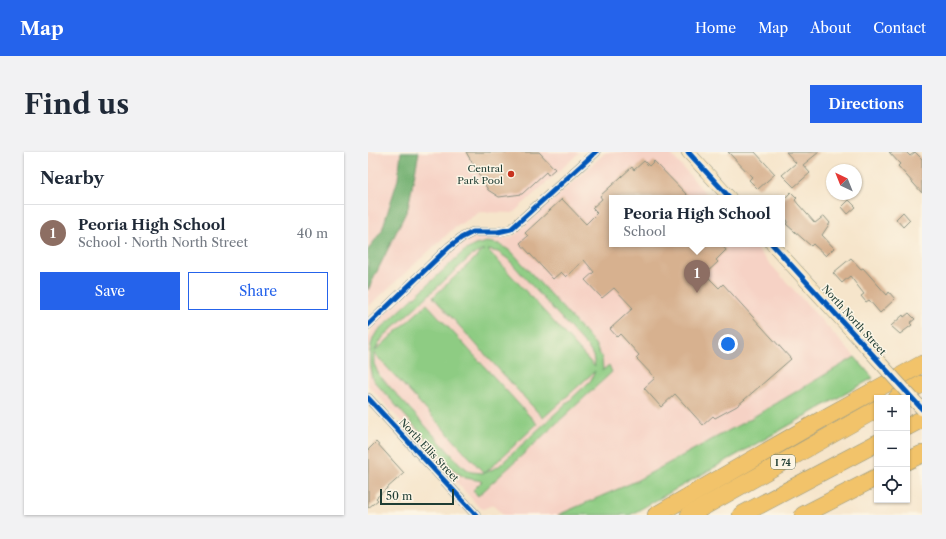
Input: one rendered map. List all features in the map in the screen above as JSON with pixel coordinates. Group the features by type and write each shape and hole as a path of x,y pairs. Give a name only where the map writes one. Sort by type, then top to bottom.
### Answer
{"highway":[{"path":"656,515 819,420 922,364"},
{"path":"902,395 922,384"},
{"name":"I 74","path":"689,515 874,411"},
{"name":"I 74","path":"740,515 874,445"},
{"path":"910,460 922,454"},
{"path":"803,515 874,479"}],"street":[{"path":"368,325 449,247 473,232 498,232 511,229 596,152"},
{"path":"688,152 727,195"},
{"name":"North North Street","path":"775,247 922,408"},
{"name":"North Ellis Street","path":"368,398 476,515"}],"shaded area":[{"path":"368,152 580,152 513,213 480,212 453,229 368,307"},
{"path":"606,152 669,152 707,195 609,195 609,247 755,247 855,357 748,420 634,482 558,515 504,515 493,504 484,509 479,507 368,385 368,339 373,328 385,313 463,243 474,238 488,236 509,238 516,234"}],"green space":[{"path":"401,152 419,152 408,208 368,290 368,250 382,230 398,179"},
{"path":"487,242 499,244 512,252 595,344 602,358 603,370 609,365 612,372 478,496 473,490 482,481 466,478 456,472 373,380 370,363 371,344 376,333 463,252 475,245","holes":["484,250 433,297 543,418 595,371 591,380 585,386 499,466 485,473 537,424 427,304 374,352 383,337 471,256","488,250 498,252 508,259 589,349 593,356 595,367","374,353 484,473 471,472 460,464 379,375 374,364"]},
{"path":"855,357 873,378 630,515 558,515 634,482 748,420"}],"building":[{"name":"Central Park Pool","path":"466,152 539,152 555,169 548,175 546,172 522,194 499,197 488,190"},
{"path":"728,152 755,152 775,174 758,189 749,180 752,177"},
{"path":"786,152 819,152 803,165 810,173 794,187 782,175 796,163"},
{"path":"889,152 906,152 910,156 915,152 922,159 922,193 898,166 900,164"},
{"path":"644,161 649,166 654,161 687,195 609,195 609,247 724,247 726,250 716,260 718,262 705,274 719,288 723,284 791,359 737,406 715,418 713,416 703,425 675,394 661,407 644,388 655,378 636,358 639,355 620,334 617,337 610,329 633,308 614,288 602,298 585,280 594,272 584,260 566,277 561,272 553,279 520,243 528,236 525,233 562,199 586,224 597,213 592,208 602,199 600,196 632,167 634,170"},
{"path":"791,192 797,198 795,200 798,204 815,223 824,216 830,223 822,235 834,248 826,256 813,244 811,246 786,224 788,221 785,218 785,198"},
{"path":"849,200 856,207 848,214 842,207"},
{"path":"903,212 910,220 903,227 896,219"},
{"path":"851,258 861,269 863,268 887,295 889,292 895,299 880,313 869,300 866,302 861,296 864,294 850,276 842,283 833,273"},
{"path":"909,313 915,319 910,323 912,325 900,334 891,326 903,315 904,317"},
{"path":"376,442 404,473 376,498 378,500 368,508 368,450"}],"cycle path":[{"path":"368,325 449,247 461,238 473,232 498,232 511,229 596,152"},
{"path":"688,152 727,195"},
{"path":"775,247 922,409"},
{"path":"368,398 476,515"}],"place":[{"name":"Central Park Pool","path":"511,174"},
{"name":"Peoria High School","path":"697,293"}]}
